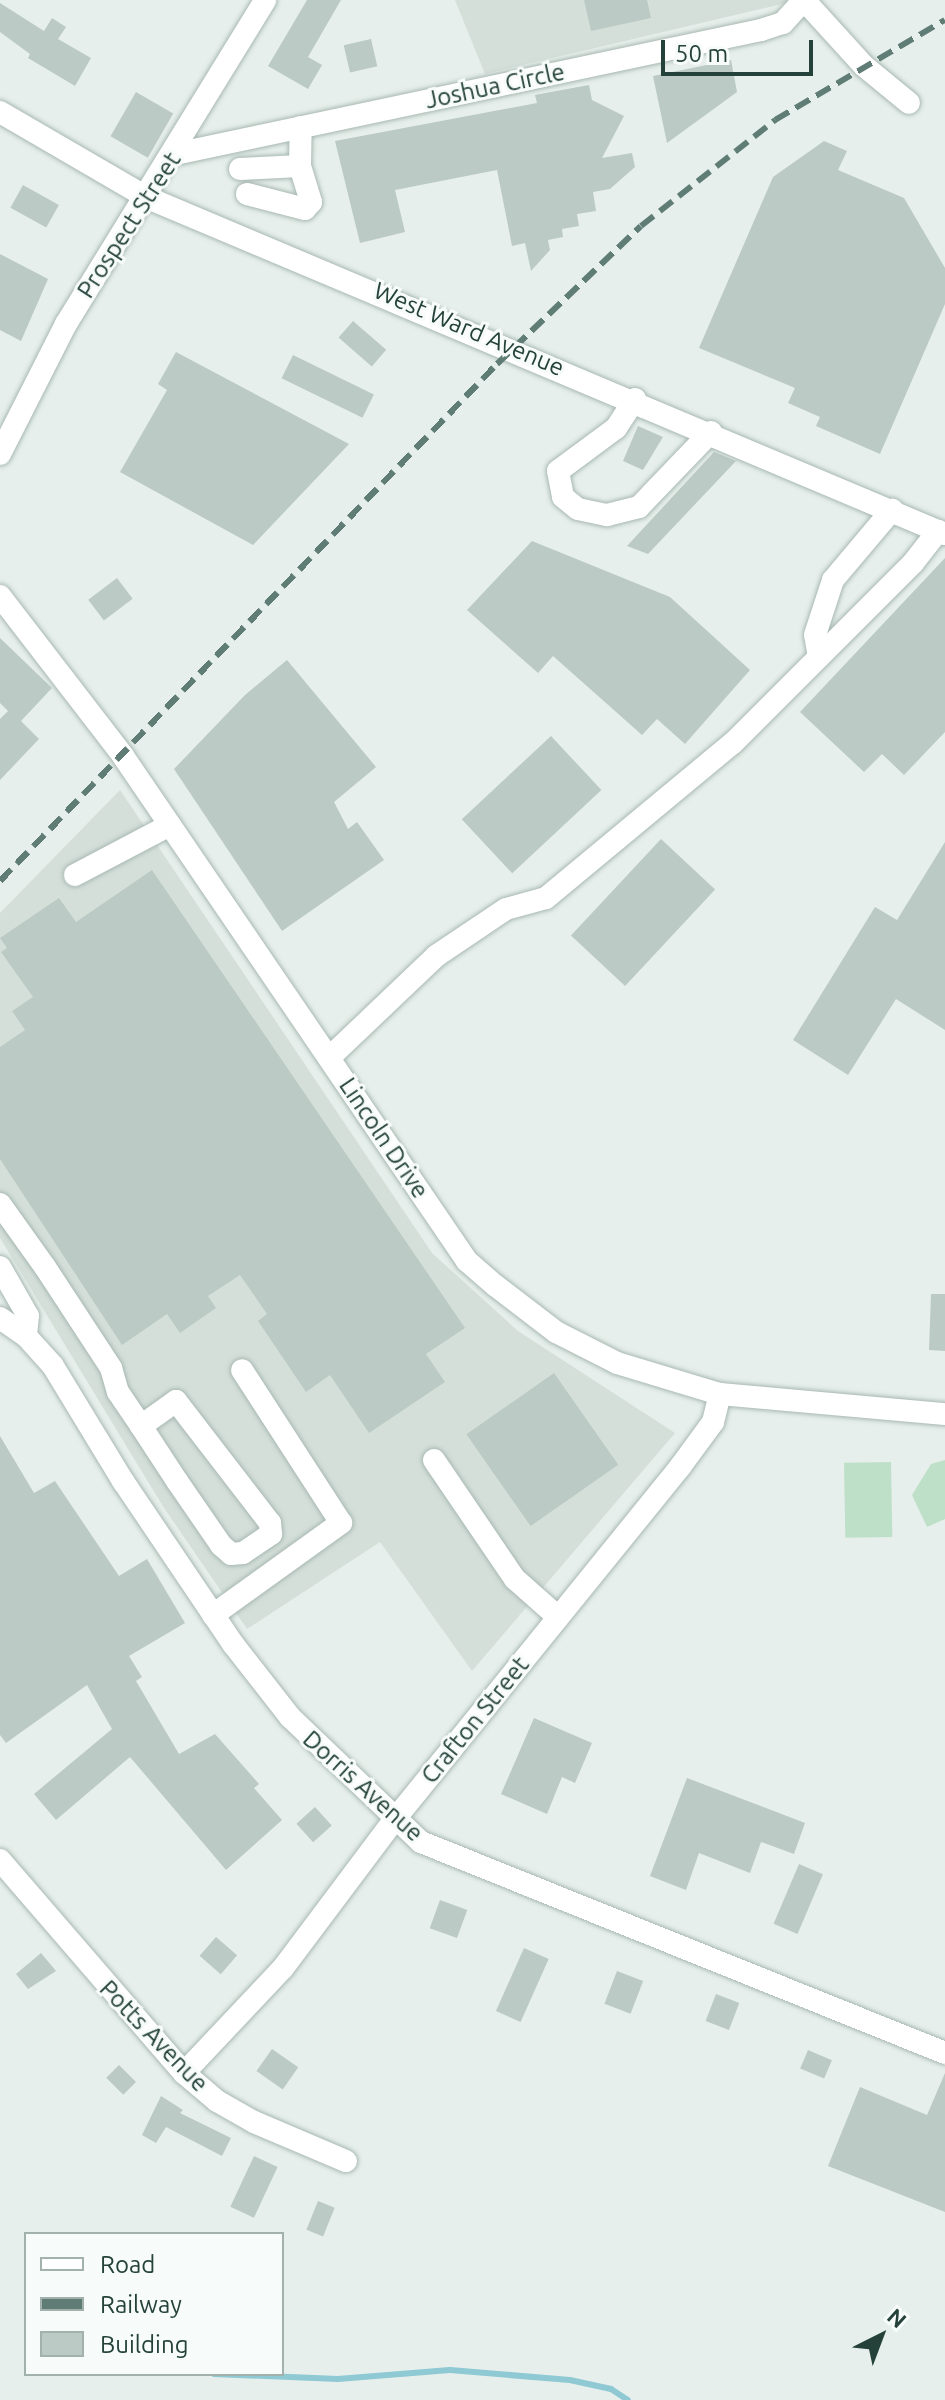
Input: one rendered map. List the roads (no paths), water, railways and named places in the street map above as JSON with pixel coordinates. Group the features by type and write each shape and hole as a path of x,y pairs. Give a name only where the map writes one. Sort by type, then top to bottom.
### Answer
{"street":[{"name":"Prospect Street","path":"1,447 66,324 148,198 265,0"},
{"name":"Joshua Circle","path":"175,154 761,30 783,23 804,0 864,66 909,103"},
{"name":"West Ward Avenue","path":"0,112 148,198 238,232 942,532"},
{"path":"247,194 310,208 300,166 301,127"},
{"path":"235,142 249,202 238,232"},
{"path":"240,169 300,166"},
{"path":"635,399 616,428 558,471 563,497 578,509 607,515 639,507 711,432"},
{"path":"819,657 815,635 833,580 892,510"},
{"path":"329,1058 436,956 506,909 546,898 733,743 942,532"},
{"name":"Lincoln Drive","path":"0,596 170,825 467,1261 556,1332 617,1363 720,1394 945,1414"},
{"path":"75,875 170,825"},
{"path":"0,1204 111,1368 118,1392 221,1545 231,1554 256,1547 271,1534 270,1523 176,1401 141,1426"},
{"path":"0,1267 23,1303 26,1336"},
{"name":"Dorris Avenue","path":"0,1318 26,1336 53,1366 213,1615 290,1717 421,1842 945,2053"},
{"path":"213,1615 341,1523 242,1370"},
{"name":"Crafton Street","path":"184,2073 283,1968 395,1819 705,1433 720,1394"},
{"path":"434,1460 515,1579 558,1617"},
{"path":"256,1547 273,1571"},
{"name":"Potts Avenue","path":"0,1860 184,2073 217,2101 254,2122 346,2161"}],"waterway":[{"path":"264,2376 338,2379 450,2370 570,2380 611,2389 628,2400"}],"railway":[{"path":"0,881 497,364 641,226 775,120 945,20"}]}
